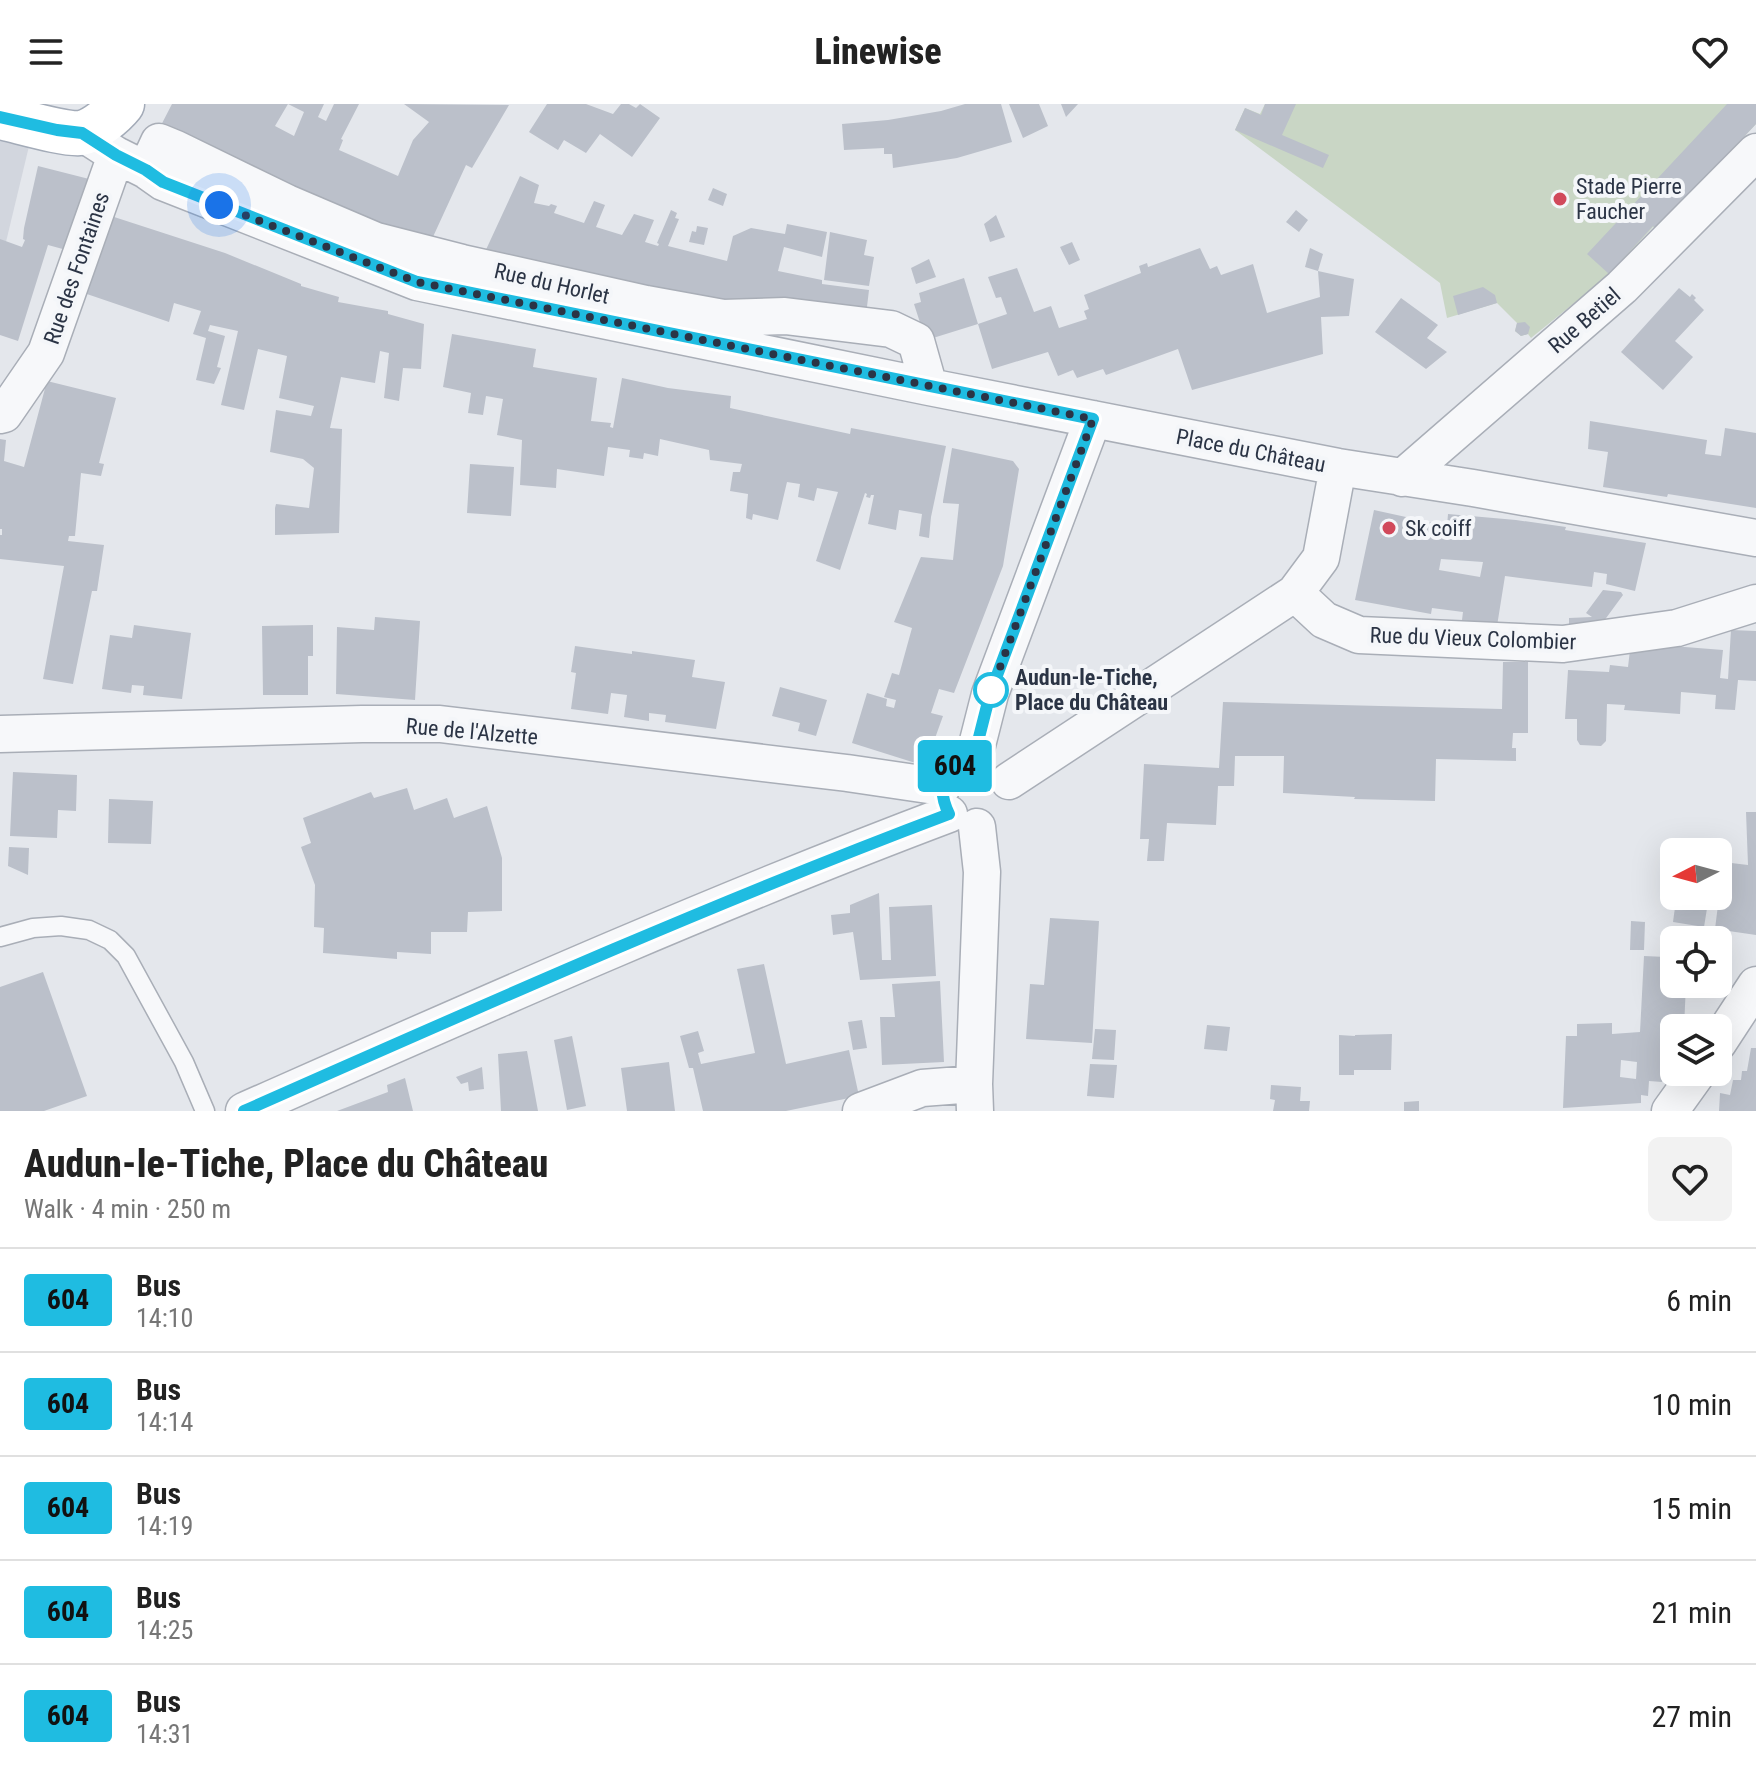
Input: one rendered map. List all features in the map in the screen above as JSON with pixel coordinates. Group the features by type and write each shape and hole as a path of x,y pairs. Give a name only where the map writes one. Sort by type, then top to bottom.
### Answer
{"main road":[{"path":"122,104 113,116 126,150"},
{"path":"0,117 126,150"}],"street":[{"name":"Rue du Horlet","path":"126,150 176,149 287,203 376,241 448,259 646,304 723,318 785,316 891,329 916,341 929,387"},
{"name":"Place du Château","path":"126,150 163,182 417,282 1338,467 1321,558 1295,593 1009,781"},
{"name":"Rue des Fontaines","path":"0,415 4,414 46,353 126,150"},
{"name":"Rue Betiel","path":"1402,478 1622,287 1756,152"},
{"path":"974,757 990,694 1093,419"},
{"path":"1338,467 1488,490 1756,538"},
{"name":"Rue du Vieux Colombier","path":"1295,593 1324,620 1359,635 1563,644 1677,628 1756,603"},
{"name":"Rue de l'Alzette","path":"0,734 440,724 831,771 956,809"},
{"path":"244,1111 520,990 956,809 991,825 1009,806 1012,794 1002,767 989,759 974,757 959,762 948,772 956,809 982,872 975,1098 922,1088 861,1111"},
{"path":"1732,1022 1756,985"},
{"path":"1674,1110 1689,1086"}],"lane":[{"path":"0,937 33,928 61,926 89,930 110,940 126,956 177,1048 205,1111"}],"shaded area":[{"path":"0,139 30,142 0,267"}],"green space":[{"path":"1265,104 1756,104 1756,124 1657,230 1653,227 1609,275 1531,338 1528,334 1521,336 1515,331 1517,323 1497,303 1447,318 1440,283 1235,130 1245,108 1260,114"}],"building":[{"path":"172,104 288,104 324,104 318,117 326,121 334,104 359,104 341,139 339,150 398,176 413,140 429,122 404,104 509,105 472,168 466,165 432,239 380,223 157,133","holes":["288,104 304,112 294,136 275,126"]},
{"path":"547,104 586,104 613,114 621,104 636,108 640,104 660,118 632,157 600,134 586,153 564,140 558,150 529,132"},
{"path":"965,104 1001,104 1012,142 957,158 893,168 892,154 884,154 884,148 844,150 842,124 888,120"},
{"path":"1009,104 1039,104 1048,126 1023,138"},
{"path":"1061,104 1078,104 1066,117"},
{"path":"1265,104 1296,104 1282,135 1329,155 1323,168 1235,130 1245,108 1261,115"},
{"path":"1727,104 1756,104 1756,124 1657,230 1653,226 1609,274 1587,254"},
{"path":"38,166 97,181 70,251 48,245 18,341 0,335 0,239 22,247"},
{"path":"520,176 539,185 534,203 557,206 554,213 584,223 594,201 605,205 596,227 622,235 634,214 654,220 645,242 658,246 671,210 677,213 675,218 679,219 668,246 727,261 733,236 751,228 785,234 787,224 827,232 822,257 784,247 778,271 822,280 822,284 869,290 866,315 767,313 484,254"},
{"path":"713,188 727,194 723,206 708,200"},
{"path":"1296,210 1308,220 1299,232 1286,222"},
{"path":"108,215 225,253 301,286 339,297 338,302 388,311 388,314 424,324 421,369 403,368 399,401 384,398 389,353 380,351 375,383 341,377 330,428 342,429 339,533 275,535 276,504 309,508 314,468 303,459 270,452 276,410 311,416 314,406 279,398 287,356 258,349 244,410 221,405 238,331 210,325 208,331 225,336 217,367 221,368 214,384 196,380 206,338 193,334 201,311 174,303 169,322 81,292"},
{"path":"996,215 1005,237 990,242 984,224"},
{"path":"697,226 708,228 704,245 689,242"},
{"path":"830,232 867,240 864,255 874,257 869,286 824,280"},
{"path":"1072,242 1080,260 1069,265 1060,247"},
{"path":"1200,248 1210,269 1217,266 1221,275 1253,264 1267,313 1320,297 1318,271 1354,279 1349,316 1321,317 1323,354 1192,390 1178,349 1106,375 1103,369 1077,378 1073,370 1058,376 1048,352 992,369 978,324 1007,314 1001,297 996,298 988,277 1017,268 1034,312 1051,306 1059,328 1087,319 1084,311 1089,309 1084,295 1141,273 1139,266 1147,263 1148,267"},
{"path":"1310,248 1323,254 1318,271 1305,267"},
{"path":"929,259 936,277 916,284 911,268"},
{"path":"964,278 978,324 933,338 924,335 914,304 921,302 919,293"},
{"path":"1483,287 1495,295 1497,303 1458,315 1453,296"},
{"path":"1679,288 1690,297 1692,294 1704,310 1675,341 1693,357 1663,390 1621,352"},
{"path":"1401,298 1438,325 1427,338 1447,352 1426,369 1375,332"},
{"path":"1525,322 1530,327 1528,334 1521,336 1515,331 1517,323"},
{"path":"452,334 536,349 533,367 597,378 591,421 611,423 610,427 613,428 622,378 731,396 730,408 850,434 851,428 946,446 929,538 919,536 922,514 899,510 896,530 868,524 874,495 870,498 865,493 840,570 816,561 838,492 817,488 814,501 798,497 800,484 787,482 778,520 753,514 752,520 746,518 748,494 730,491 733,472 740,472 742,464 710,460 709,450 660,439 658,456 644,453 643,459 629,457 630,450 608,447 604,476 557,469 556,488 520,485 522,440 497,435 503,399 486,396 483,415 468,413 471,393 443,387"},
{"path":"47,381 116,398 99,463 104,464 101,476 81,473 75,536 69,536 68,541 104,545 97,591 92,591 73,684 43,679 64,566 0,559 0,439 6,440 4,461 24,467"},
{"path":"1590,421 1707,440 1705,454 1721,456 1725,428 1756,433 1756,508 1603,487 1608,452 1588,449"},
{"path":"952,448 1013,461 1019,469 1003,566 954,693 939,689 931,713 943,716 925,766 852,743 867,693 887,699 886,706 894,708 896,700 884,697 892,673 899,675 912,628 894,622 921,557 953,560 959,504 943,503"},
{"path":"470,464 514,467 511,516 467,513"},
{"path":"1374,510 1447,526 1448,514 1516,520 1646,543 1635,591 1606,584 1607,574 1594,572 1592,587 1505,576 1497,626 1462,620 1463,612 1432,608 1431,614 1355,600","holes":["1441,559 1483,562 1480,577 1439,570"]},
{"path":"1603,590 1621,592 1623,595 1601,625 1569,625 1569,618 1592,617 1586,613"},
{"path":"375,617 420,621 415,700 336,694 337,627 374,630"},
{"path":"134,625 191,633 182,699 143,695 144,686 132,685 131,693 102,689 110,635 132,638"},
{"path":"313,625 313,656 308,656 308,695 263,695 262,626"},
{"path":"1731,630 1756,631 1756,681 1738,680 1735,710 1715,709 1716,695 1681,692 1680,714 1624,710 1625,705 1607,704 1606,741 1601,746 1580,745 1577,740 1577,719 1565,719 1568,670 1609,672 1610,665 1628,667 1630,650 1647,651 1647,644 1723,650 1720,678 1728,679"},
{"path":"575,646 695,660 692,677 725,682 716,729 665,722 666,715 649,713 649,721 624,717 627,695 611,693 608,714 571,709 576,673 571,672"},
{"path":"1503,662 1528,662 1528,733 1513,733 1512,748 1516,748 1516,761 1436,759 1435,801 1283,793 1284,756 1235,756 1234,786 1218,786 1216,825 1167,823 1164,861 1147,861 1149,839 1140,839 1144,764 1219,768 1223,702 1502,709"},
{"path":"780,687 827,700 816,736 798,731 800,723 772,716"},
{"path":"13,772 77,775 76,811 58,810 57,838 10,836"},
{"path":"407,788 414,810 447,798 454,818 487,806 502,858 502,911 468,912 467,932 431,932 431,954 397,952 397,959 323,953 324,928 314,927 315,885 301,847 311,843 303,818 371,792 374,798"},
{"path":"109,799 153,801 151,844 108,843"},
{"path":"1746,812 1756,812 1756,935 1732,931 1732,926 1715,926 1717,910 1732,910 1732,863 1748,865"},
{"path":"9,847 29,848 28,875 8,866"},
{"path":"879,893 882,960 891,960 889,907 932,905 936,976 860,980 853,932 833,935 831,915 850,913 850,905"},
{"path":"1675,910 1707,910 1704,926 1673,922"},
{"path":"1050,918 1099,921 1092,1043 1026,1039 1030,984 1044,985"},
{"path":"1631,921 1645,922 1644,950 1630,950"},
{"path":"1644,956 1660,957 1660,998 1685,998 1685,1014 1660,1014 1660,1082 1649,1081 1648,1096 1641,1095 1641,1103 1563,1108 1566,1036 1577,1036 1577,1024 1612,1023 1612,1034 1640,1032","holes":["1621,1060 1637,1062 1636,1079 1620,1077"]},
{"path":"764,964 786,1064 849,1050 859,1096 786,1111 703,1111 693,1068 689,1068 680,1036 698,1031 704,1051 698,1053 701,1064 755,1053 737,969"},
{"path":"43,972 87,1096 44,1111 0,1111 0,987"},
{"path":"940,981 944,1062 882,1065 880,1017 895,1017 892,984"},
{"path":"862,1020 867,1048 853,1050 848,1022"},
{"path":"1207,1025 1230,1027 1227,1051 1204,1049"},
{"path":"1095,1029 1116,1030 1114,1060 1092,1059"},
{"path":"1392,1034 1391,1070 1354,1070 1354,1075 1339,1075 1339,1035"},
{"path":"572,1036 586,1106 567,1110 554,1040"},
{"path":"1751,1048 1756,1048 1756,1111 1719,1111 1720,1093 1730,1095 1733,1080 1741,1080 1742,1071 1747,1071"},
{"path":"527,1051 538,1111 501,1111 498,1054"},
{"path":"669,1062 675,1111 627,1111 621,1068"},
{"path":"1090,1064 1117,1065 1114,1098 1087,1096"},
{"path":"482,1067 484,1089 469,1091 468,1082 461,1084 456,1077"},
{"path":"405,1078 413,1111 337,1111 388,1092 387,1085"},
{"path":"1271,1085 1301,1087 1300,1101 1310,1101 1309,1111 1273,1111 1275,1100 1270,1099"},
{"path":"1419,1101 1419,1111 1404,1111 1404,1102"}],"bus line":[{"name":"604","path":"0,117 82,133 163,182 417,282 1093,419 990,694 974,757 959,762 948,772 942,787 943,801 949,814 852,851 520,990 244,1111"}],"place":[{"name":"Stade Pierre Faucher","path":"1560,199"},
{"name":"Sk coiff","path":"1389,528"},
{"name":"Audun-le-Tiche, Place du Château","path":"991,690"}],"route":[{"path":"219,205 417,282 1093,419 990,694 991,690"}]}
